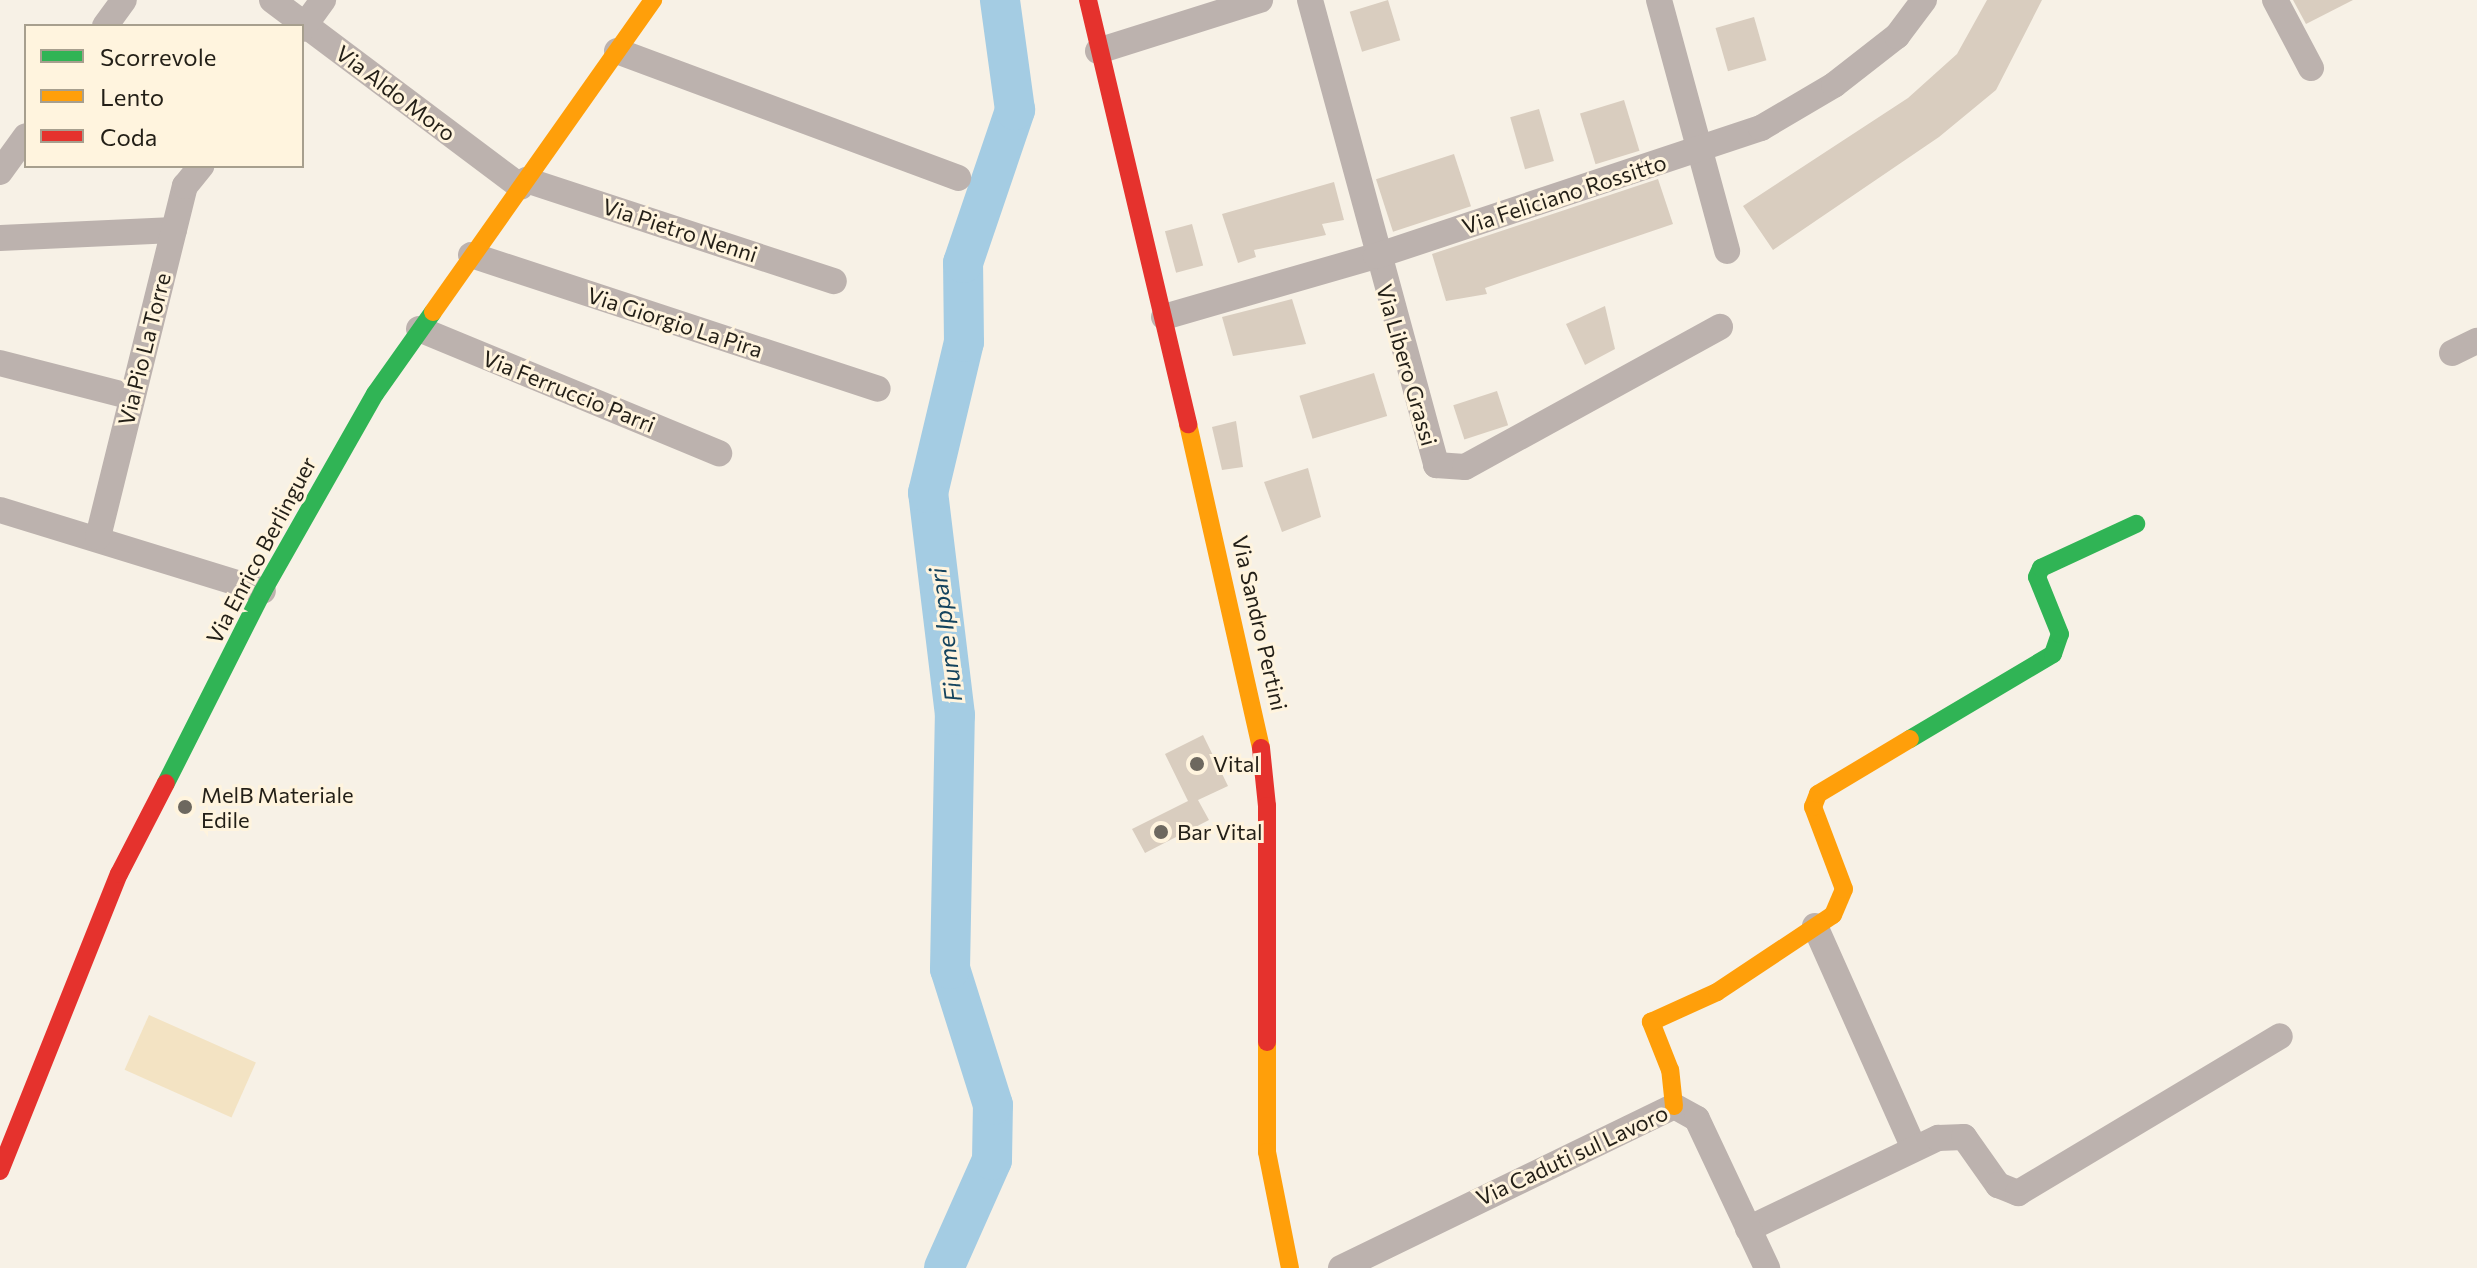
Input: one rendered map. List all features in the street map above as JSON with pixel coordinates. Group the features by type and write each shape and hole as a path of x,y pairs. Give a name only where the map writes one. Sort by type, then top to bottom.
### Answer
{"street":[{"path":"106,24 124,0"},
{"name":"Via Aldo Moro","path":"272,0 300,24"},
{"path":"304,27 323,0"},
{"name":"Via Enrico Berlinguer","path":"0,1171 119,874 263,591 375,394 653,0"},
{"name":"Via Sandro Pertini","path":"1088,0 1257,715 1267,806 1267,1152 1290,1268"},
{"path":"1098,51 1260,0"},
{"name":"Via Libero Grassi","path":"1310,0 1376,256 1436,465 1451,470 1720,327"},
{"path":"1659,0 1727,251"},
{"name":"Via Feliciano Rossitto","path":"1164,317 1376,256 1700,151 1761,128 1834,85 1897,36 1924,0"},
{"path":"2275,0 2311,68"},
{"name":"Via Aldo Moro","path":"304,27 523,183"},
{"path":"617,51 958,178"},
{"path":"0,172 24,139"},
{"name":"Via Pio La Torre","path":"98,537 185,186 199,168"},
{"name":"Via Pietro Nenni","path":"523,183 834,281"},
{"path":"0,238 174,230"},
{"name":"Via Giorgio La Pira","path":"471,255 878,389"},
{"name":"Via Ferruccio Parri","path":"419,329 719,453"},
{"path":"2452,353 2477,341"},
{"path":"0,363 132,397"},
{"path":"0,510 98,537 263,591"},
{"path":"1674,1106 1670,1070 1651,1022 1717,992 1833,915 1843,901 1844,889 1813,807 1818,794 2053,654 2060,634 2037,577 2041,568 2136,524"},
{"path":"1815,926 1914,1148"},
{"path":"1748,1229 1938,1138 1964,1137 1998,1185 2018,1193 2280,1036"},
{"name":"Via Caduti sul Lavoro","path":"1341,1268 1659,1109 1674,1106 1697,1119 1767,1268"}],"shaded area":[{"path":"149,1015 256,1063 231,1117 125,1070"}],"building":[{"path":"1388,0 1400,40 1362,52 1350,12"},
{"path":"1987,0 2042,0 1996,90 1939,137 1773,250 1743,206 1908,98 1957,54"},
{"path":"2293,0 2353,0 2306,24"},
{"path":"1754,17 1766,60 1728,71 1716,28"},
{"path":"1624,100 1639,151 1596,164 1580,113"},
{"path":"1539,109 1554,161 1525,169 1510,117"},
{"path":"1454,154 1471,206 1393,232 1376,179"},
{"path":"1658,179 1673,224 1485,288 1487,294 1446,301 1432,254"},
{"path":"1334,182 1344,220 1322,224 1326,235 1254,250 1256,257 1238,263 1222,214"},
{"path":"1192,224 1203,266 1176,273 1165,231"},
{"path":"1292,299 1306,344 1233,356 1222,317"},
{"path":"1605,306 1615,349 1585,365 1566,324"},
{"path":"1374,373 1387,416 1313,439 1299,396"},
{"path":"1497,391 1508,425 1464,439 1453,405"},
{"path":"1236,421 1243,467 1222,470 1212,427"},
{"path":"1308,468 1321,517 1282,532 1264,482"},
{"path":"1203,735 1228,786 1198,800 1209,820 1145,853 1132,829 1188,801 1165,754"}],"waterway":[{"name":"Fiume Ippari","path":"944,1268 992,1160 993,1105 950,969 955,715 928,493 964,342 963,263 1015,110 1000,0"}],"traffic: fast":[{"path":"166,783 263,591 375,394 433,312"},
{"path":"1910,739 2053,654 2060,634 2037,577 2041,568 2136,524"}],"traffic: slow":[{"path":"433,312 653,0"},
{"path":"1188,424 1261,748"},
{"path":"1674,1106 1670,1070 1651,1022 1717,992 1833,915 1844,889 1813,807 1818,794 1910,739"},
{"path":"1267,1042 1267,1152 1290,1268"}],"traffic: jam":[{"path":"1088,0 1188,424"},
{"path":"1261,748 1267,806 1267,1042"},
{"path":"0,1171 119,874 166,783"}],"place":[{"name":"Vital","path":"1197,764"},
{"name":"MelB Materiale Edile","path":"185,807"},
{"name":"Bar Vital","path":"1161,832"}]}
